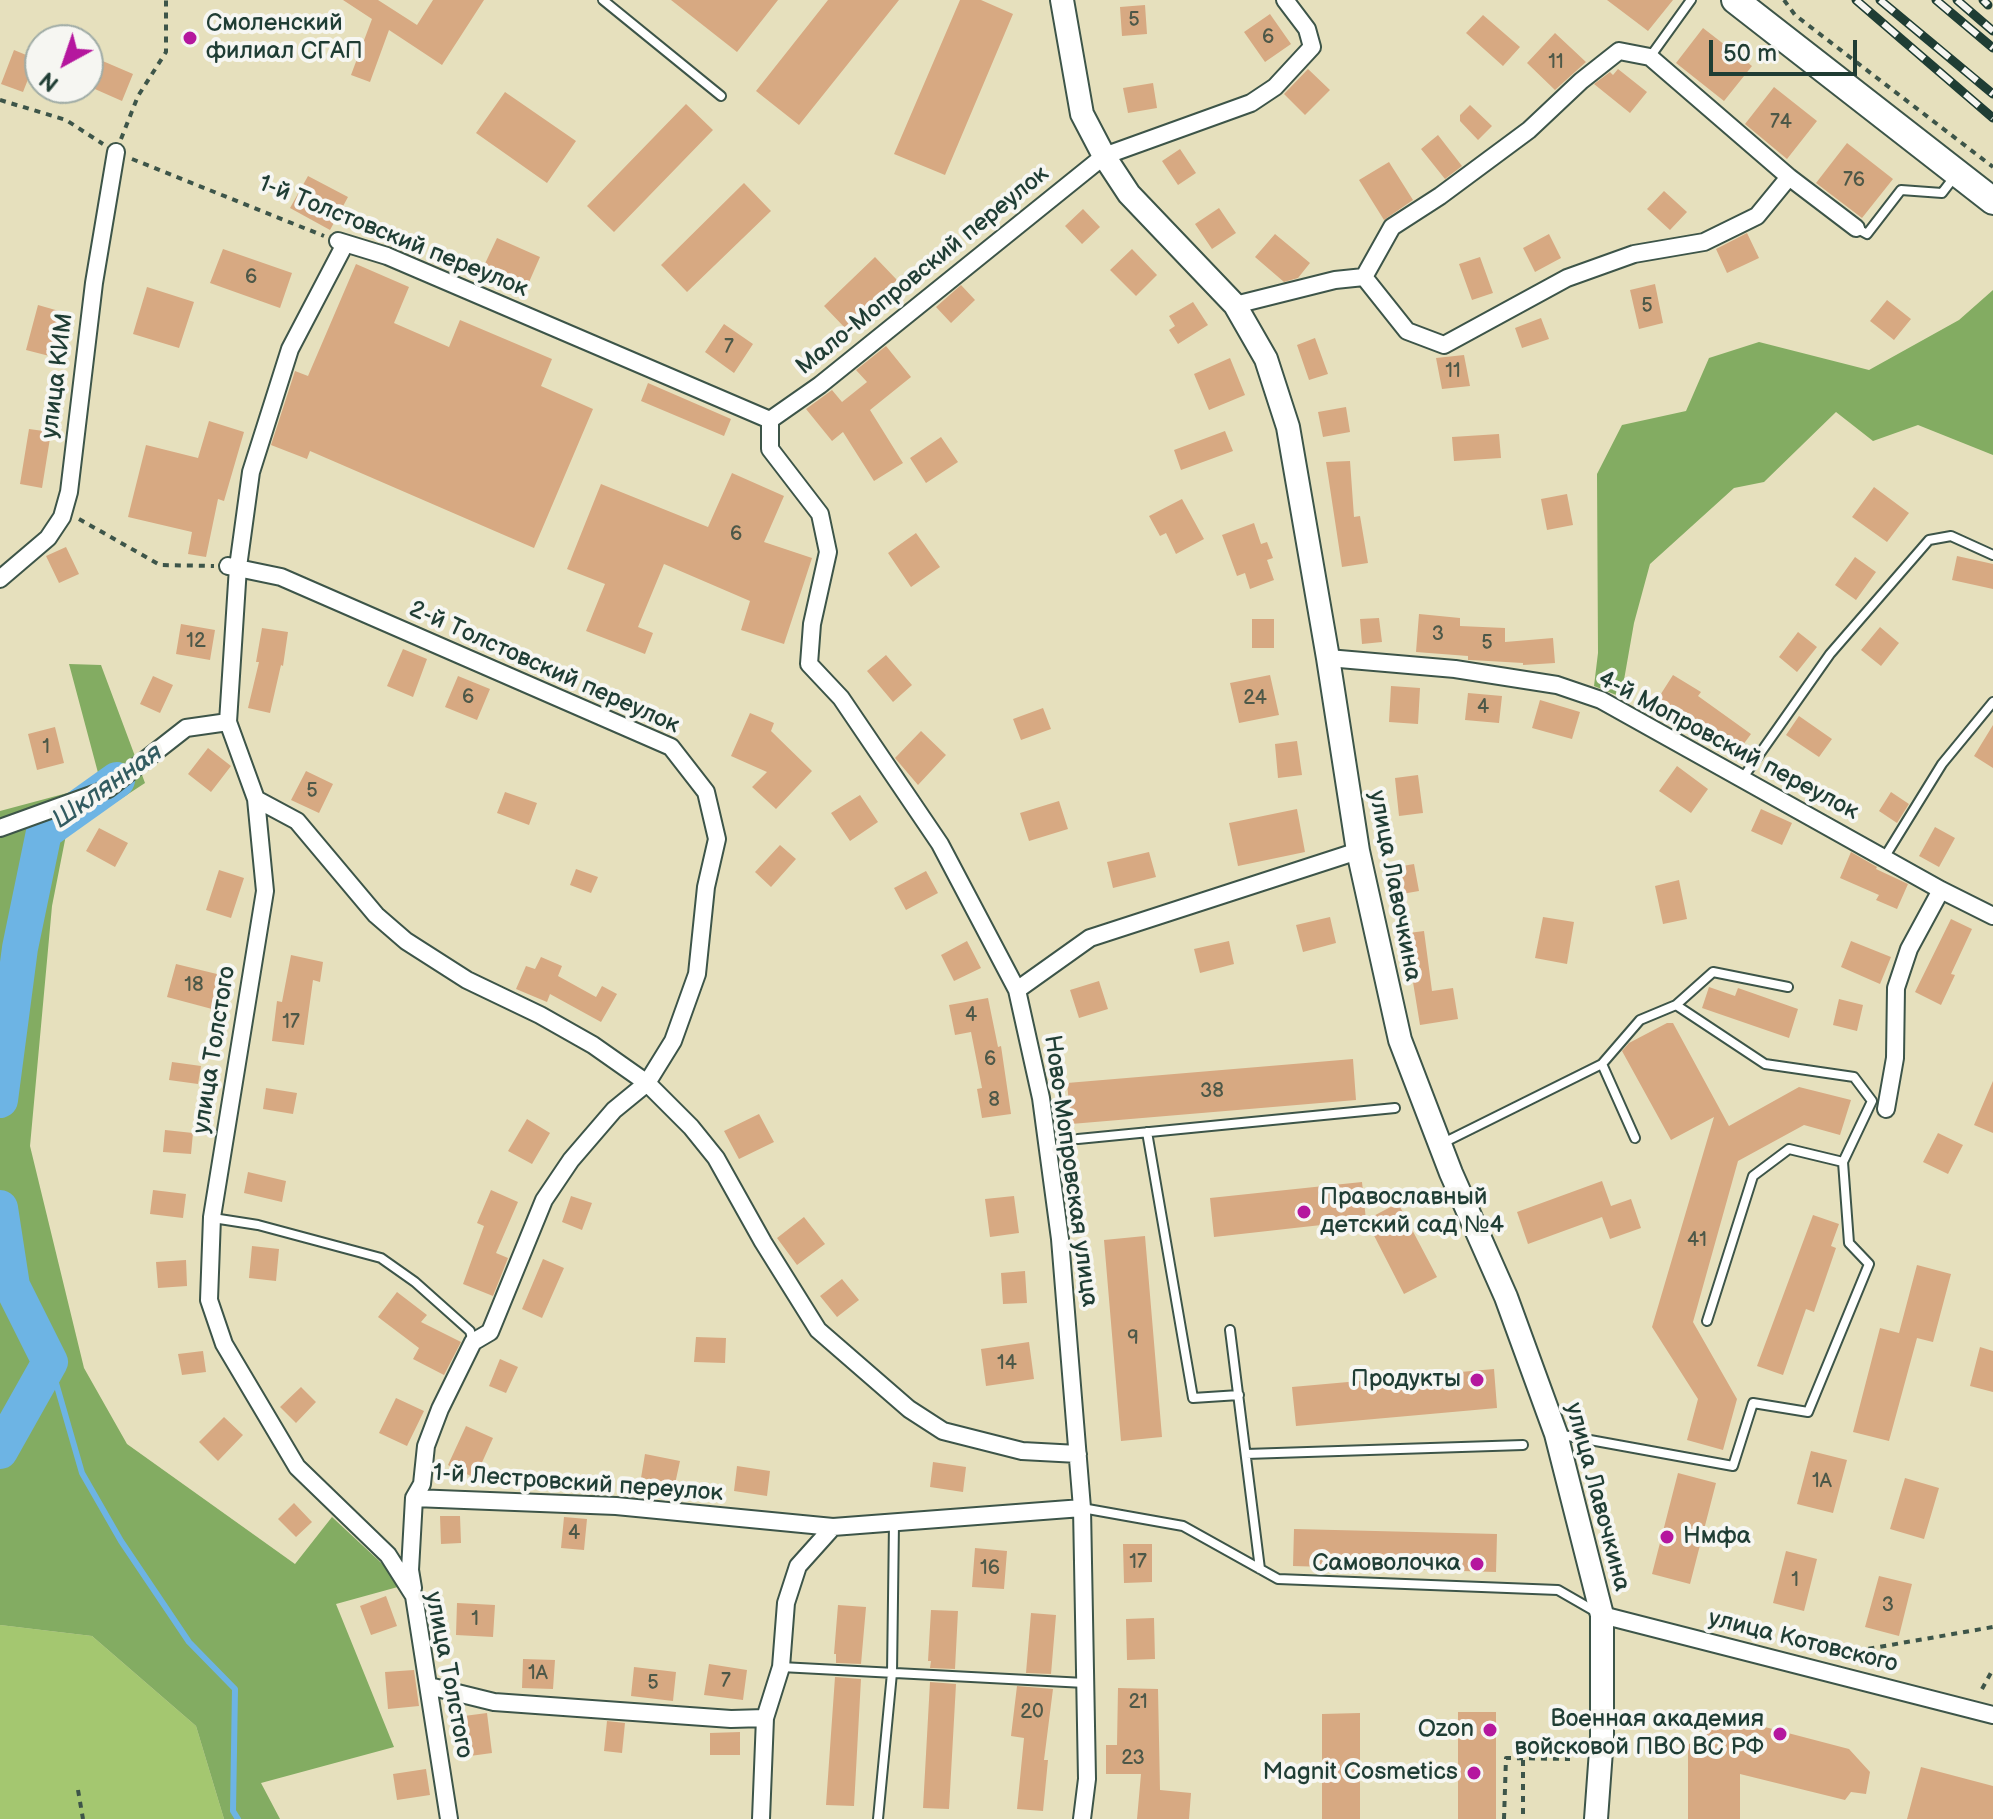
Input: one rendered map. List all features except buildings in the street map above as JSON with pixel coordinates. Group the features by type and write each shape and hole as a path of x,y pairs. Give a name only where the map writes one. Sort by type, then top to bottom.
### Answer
{"main road":[{"name":"улица Лавочкина","path":"1062,0 1082,114 1104,156 1129,194 1235,305 1266,359 1288,427 1358,851 1400,1040 1440,1144 1506,1297 1556,1434 1602,1615 1602,1737 1596,1819"},
{"path":"1735,0 1993,201"}],"street":[{"name":"Мало-Мопровский переулок","path":"770,420 820,385 1104,156 1251,103 1275,87 1312,47 1307,29 1285,0"},
{"path":"1364,277 1392,227 1440,196 1529,130 1581,81 1619,51 1650,57 1789,177 1856,228"},
{"name":"улица КИМ","path":"0,579 48,538 62,517 69,492 94,283 116,152"},
{"path":"1364,277 1407,331 1444,345 1567,278 1634,254 1704,242 1757,216 1789,177"},
{"name":"1-й Толстовский переулок","path":"341,243 387,256 770,420"},
{"name":"улица Толстого","path":"341,243 290,349 251,472 233,566 227,722 256,799 265,891 212,1217 209,1300 224,1344 297,1467 388,1555 414,1596 449,1819"},
{"path":"1235,305 1335,280 1364,277"},
{"name":"Ново-Мопровская улица","path":"770,420 770,449 820,514 828,552 812,624 809,664 841,698 940,844 1017,990 1041,1098 1060,1239 1078,1454 1082,1508 1087,1779 1082,1819"},
{"name":"2-й Толстовский переулок","path":"233,566 281,577 671,747 706,792 717,839 706,887 697,974 673,1041 647,1083"},
{"name":"4-й Мопровский переулок","path":"1328,658 1455,669 1557,685 1601,700 1993,916"},
{"path":"0,828 108,789 186,728 227,722"},
{"path":"256,799 297,821 376,915 406,941 467,980 593,1045 647,1083 691,1127 716,1158 763,1242 818,1330 897,1399 943,1431 1022,1451 1078,1454"},
{"path":"1017,990 1090,938 1358,851"},
{"path":"1886,1109 1895,1058 1896,988 1909,949 1941,890"},
{"name":"1-й Лестровский переулок","path":"647,1083 614,1110 571,1160 544,1200 490,1332 473,1342 440,1409 426,1446 422,1484 414,1498 616,1506 833,1527 1082,1508"},
{"path":"414,1498 410,1570 414,1596"},
{"path":"763,1819 765,1718 781,1667 786,1603 798,1566 833,1527"},
{"name":"улица Котовского","path":"1602,1615 1993,1715"},
{"path":"429,1686 494,1702 731,1719 765,1718"}],"lane":[{"path":"603,0 721,96"},
{"path":"1650,57 1691,0"},
{"path":"1856,228 1867,234 1901,190 1942,193 1957,173"},
{"path":"1742,780 1830,654 1929,540 1951,536 1993,555"},
{"path":"1884,858 1942,764 1993,702"},
{"path":"1440,1144 1602,1064 1640,1020 1676,1005 1713,972 1788,987"},
{"path":"1556,1434 1733,1466 1753,1403 1808,1412 1869,1264 1849,1243 1843,1162 1872,1101 1854,1077 1765,1064 1676,1005"},
{"path":"1602,1064 1635,1138"},
{"path":"1078,1139 1395,1108"},
{"path":"1147,1132 1193,1398 1239,1395"},
{"path":"1707,1321 1753,1176 1789,1149 1843,1162"},
{"path":"212,1217 258,1225 381,1258 415,1282 470,1331 473,1342"},
{"path":"1230,1330 1260,1569"},
{"path":"1246,1454 1523,1445"},
{"path":"1082,1508 1183,1526 1278,1579 1558,1590 1602,1615"},
{"path":"878,1819 892,1673 894,1522"},
{"path":"781,1667 1085,1683"}],"path":[{"path":"116,152 138,96 166,52 166,0"},
{"path":"1784,0 1795,15 1993,167"},
{"name":"1-й Толстовский переулок","path":"0,100 66,120 116,152 341,243"},
{"path":"62,517 81,520 160,565 233,566"},
{"path":"1833,1655 1993,1627"},
{"path":"1982,1689 1993,1669"},
{"path":"1504,1819 1506,1758 1570,1759"},
{"path":"1523,1760 1523,1819"},
{"path":"78,1790 83,1819"}],"green space":[{"path":"1993,290 1993,455 1918,425 1873,441 1836,412 1764,482 1734,488 1650,564 1634,623 1621,697 1594,686 1598,653 1597,474 1622,425 1686,411 1709,358 1759,342 1869,370 1959,320"},
{"path":"69,664 101,665 145,783 66,835 52,906 30,1146 84,1368 127,1444 295,1564 332,1517 405,1585 336,1604 394,1747 261,1783 280,1819 224,1819 196,1726 92,1636 0,1625 0,811 101,784"},
{"path":"0,1625 92,1636 196,1726 224,1819 0,1819"}],"waterway":[{"name":"Шклянная","path":"0,1100 20,948 44,832 117,780"},
{"name":"Шклянная","path":"0,1208 12,1286 50,1362 0,1451"},
{"path":"50,1362 82,1473 121,1541 189,1642 235,1689 233,1811 238,1819"}],"railway":[{"path":"1856,0 1993,118"},
{"path":"1880,0 1993,94"},
{"path":"1936,0 1993,48"},
{"path":"1957,0 1993,31"},
{"path":"1983,0 1988,5"}],"place":[{"name":"Смоленский филиал СГАП","path":"190,38"},
{"name":"Православный детский сад №4","path":"1304,1212"},
{"name":"Продукты","path":"1477,1380"},
{"name":"Нмфа","path":"1667,1537"},
{"name":"Самоволочка","path":"1477,1564"},
{"name":"Ozon","path":"1490,1730"},
{"name":"Военная академия войсковой ПВО ВС РФ","path":"1780,1734"},
{"name":"Magnit Cosmetics","path":"1474,1773"}]}
